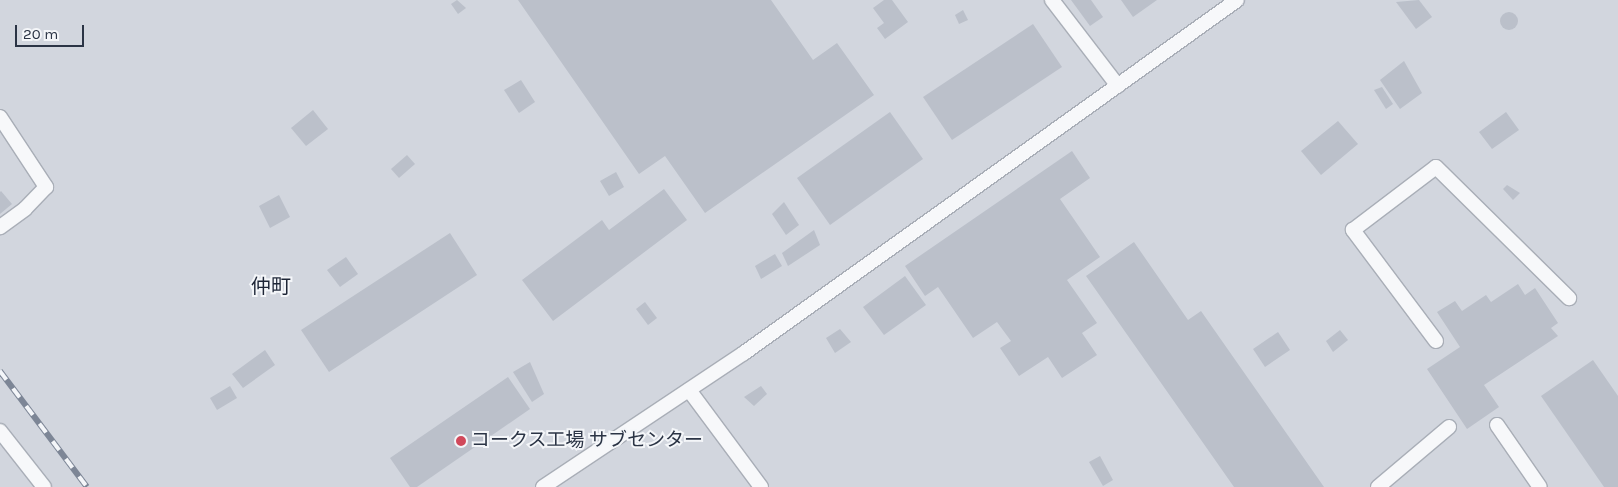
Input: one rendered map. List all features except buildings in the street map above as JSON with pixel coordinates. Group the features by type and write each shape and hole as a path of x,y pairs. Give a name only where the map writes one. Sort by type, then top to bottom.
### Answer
{"lane":[{"path":"1052,0 1118,86"},
{"path":"543,487 689,390 1237,0"},
{"path":"0,117 46,187 26,209 0,227"},
{"path":"1436,341 1353,230 1436,167 1569,298"},
{"path":"689,390 761,487"},
{"path":"1496,425 1540,487"},
{"path":"1378,487 1449,427"},
{"path":"0,430 44,487"}],"shaded area":[{"path":"0,0 1618,0 1618,487 0,487"}],"railway":[{"path":"0,371 87,487"}],"place":[{"name":"コークス工場 サブセンター","path":"461,441"}],"district":[{"name":"仲町","path":"271,286"}]}
